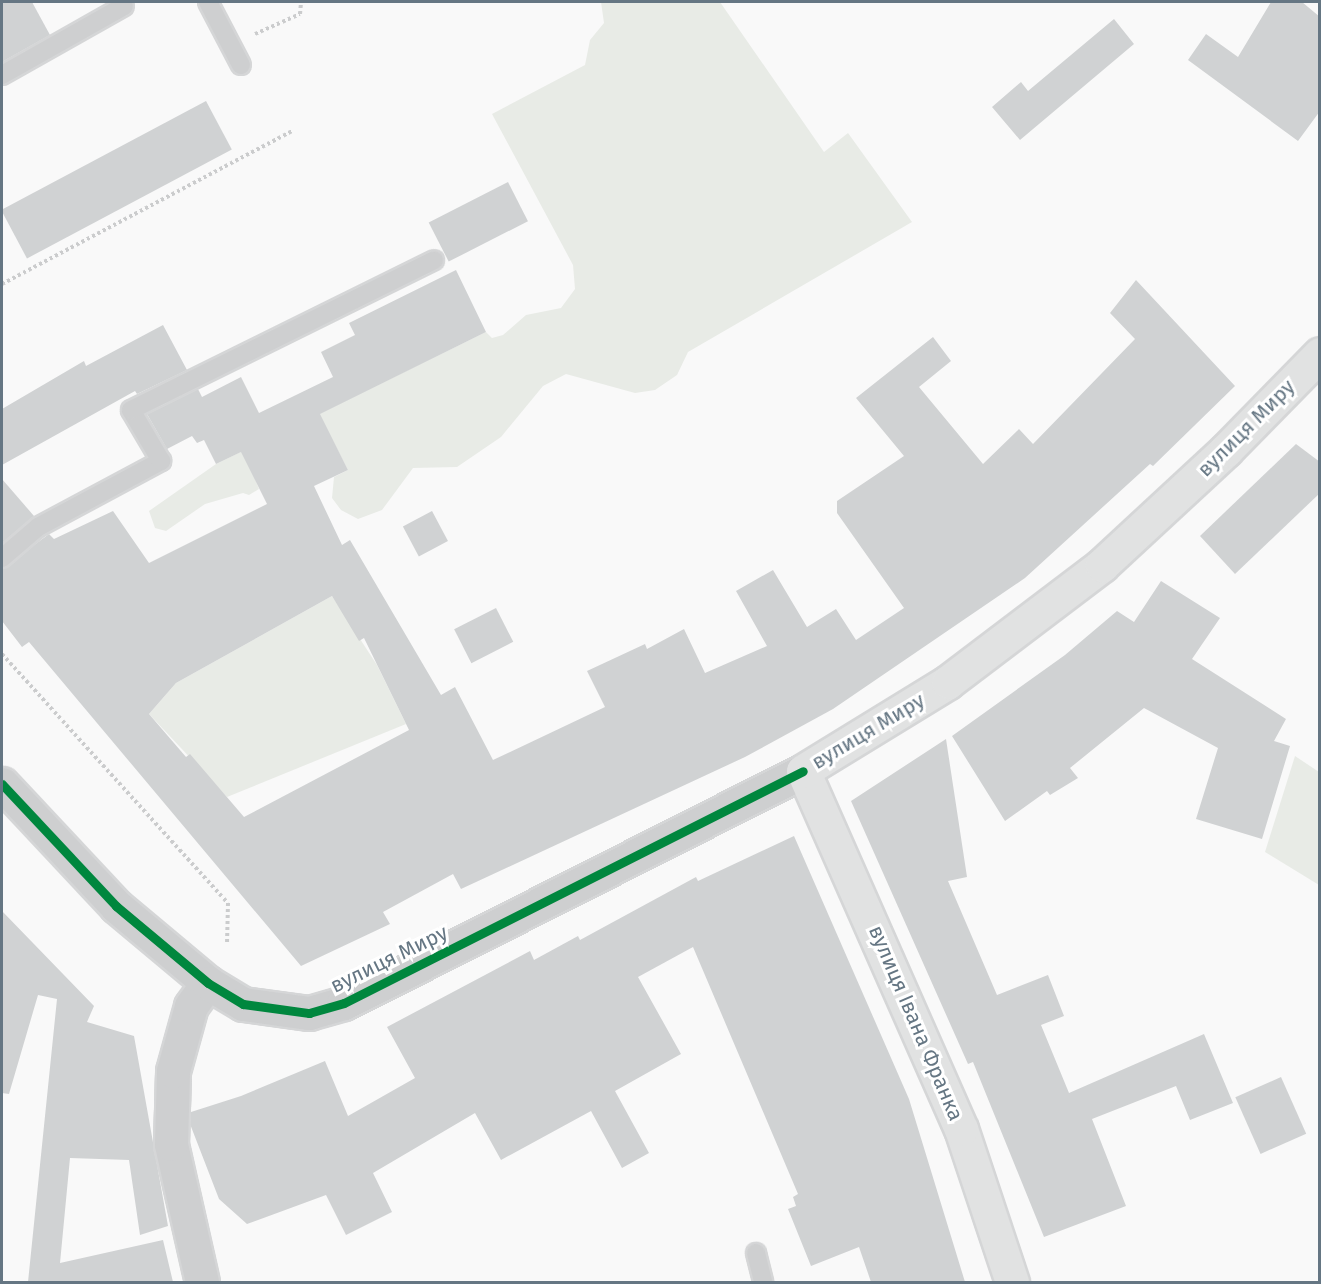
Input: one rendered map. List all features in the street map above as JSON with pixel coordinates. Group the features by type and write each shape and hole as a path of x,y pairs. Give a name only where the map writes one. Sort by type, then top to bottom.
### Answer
{"main road":[{"name":"вулиця Миру","path":"803,771 948,682 1102,565 1226,450 1320,354"},
{"name":"вулиця Івана Франка","path":"803,771 961,1129 1012,1282"}],"street":[{"name":"вулиця Миру","path":"2,784 116,906 232,1001 278,1011 309,1013 344,1003 803,771"},
{"path":"202,1282 171,1144 173,1071 191,1006 208,982"}],"lane":[{"path":"208,2 241,65"},
{"path":"2,75 124,6"},
{"path":"2,558 38,527 160,461 131,410 434,260"},
{"path":"756,1253 763,1282"}],"path":[{"path":"249,37 300,14 301,2"},
{"path":"2,284 292,131"},
{"path":"2,654 228,903 227,943"}],"shaded area":[{"path":"601,2 720,2 824,152 848,133 912,222 688,352 677,375 655,390 635,393 566,374 543,386 501,437 457,467 413,468 382,510 358,519 341,510 332,498 334,477 348,470 333,441 255,479 259,489 249,495 243,493 205,504 166,531 155,528 149,511 216,464 486,332 492,338 503,335 526,315 561,308 575,289 573,265 492,114 585,65 590,40 604,23"},
{"path":"332,596 377,665 406,724 227,797 149,714 176,683"},
{"path":"1295,756 1319,772 1319,885 1265,852"}],"building":[{"path":"2,2 32,2 50,35 2,62"},
{"path":"1271,2 1302,2 1320,17 1320,111 1298,141 1188,60 1206,34 1238,57"},
{"path":"1114,19 1134,44 1020,140 992,107 1021,82 1028,91"},
{"path":"206,101 232,150 27,258 2,209"},
{"path":"508,182 528,221 449,262 429,222"},
{"path":"456,270 486,332 320,414 348,470 314,486 342,545 350,540 441,695 455,687 493,760 605,707 587,671 645,644 647,649 684,629 705,673 767,646 736,591 773,570 807,627 836,609 856,640 904,608 837,513 837,501 904,456 856,398 933,337 951,361 919,387 983,464 1019,429 1033,444 1135,339 1110,313 1136,280 1235,386 1153,466 1150,464 1025,578 833,709 745,757 461,889 453,874 383,912 390,924 301,966 29,642 22,647 2,621 2,569 49,534 54,539 113,511 149,563 267,504 241,452 216,464 204,440 197,443 192,436 167,449 147,414 198,389 202,397 241,377 259,413 333,377 321,352 355,335 349,323","holes":["332,596 359,641 364,638 409,730 244,817 190,754 186,757 149,714 176,683"]},
{"path":"163,325 187,370 137,394 135,391 2,465 2,409 84,361 86,366"},
{"path":"1296,444 1320,462 1320,493 1235,574 1200,536"},
{"path":"2,479 34,516 2,544"},
{"path":"432,511 448,541 419,557 403,526"},
{"path":"1161,581 1220,618 1192,659 1286,719 1274,741 1290,746 1262,839 1196,819 1218,748 1144,708 1070,768 1078,778 1050,795 1047,791 1005,821 952,736 1065,655 1117,611 1134,622"},
{"path":"496,608 513,642 471,663 454,629"},
{"path":"946,739 967,877 948,881 997,995 1048,975 1064,1016 1041,1025 1069,1093 1204,1034 1233,1103 1190,1120 1176,1086 1092,1119 1126,1206 1044,1237 973,1062 968,1064 851,801"},
{"path":"794,836 909,1099 965,1282 871,1282 859,1247 811,1266 788,1209 796,1206 793,1197 798,1194 693,947 638,977 681,1054 615,1091 649,1153 622,1168 591,1111 501,1160 475,1113 373,1173 392,1212 346,1235 326,1195 247,1224 219,1199 190,1124 191,1112 241,1096 325,1061 348,1116 415,1078 387,1027 530,951 534,960 578,936 580,940 696,877 698,881"},
{"path":"2,911 94,1006 87,1022 134,1036 168,1226 140,1235 129,1160 70,1158 60,1263 163,1240 173,1282 28,1282 57,999 38,995 9,1094 2,1093"},
{"path":"1281,1077 1306,1134 1261,1154 1235,1097"}],"cycle path":[{"path":"2,784 116,906 208,983 243,1004 309,1013 344,1003 803,771"}]}
